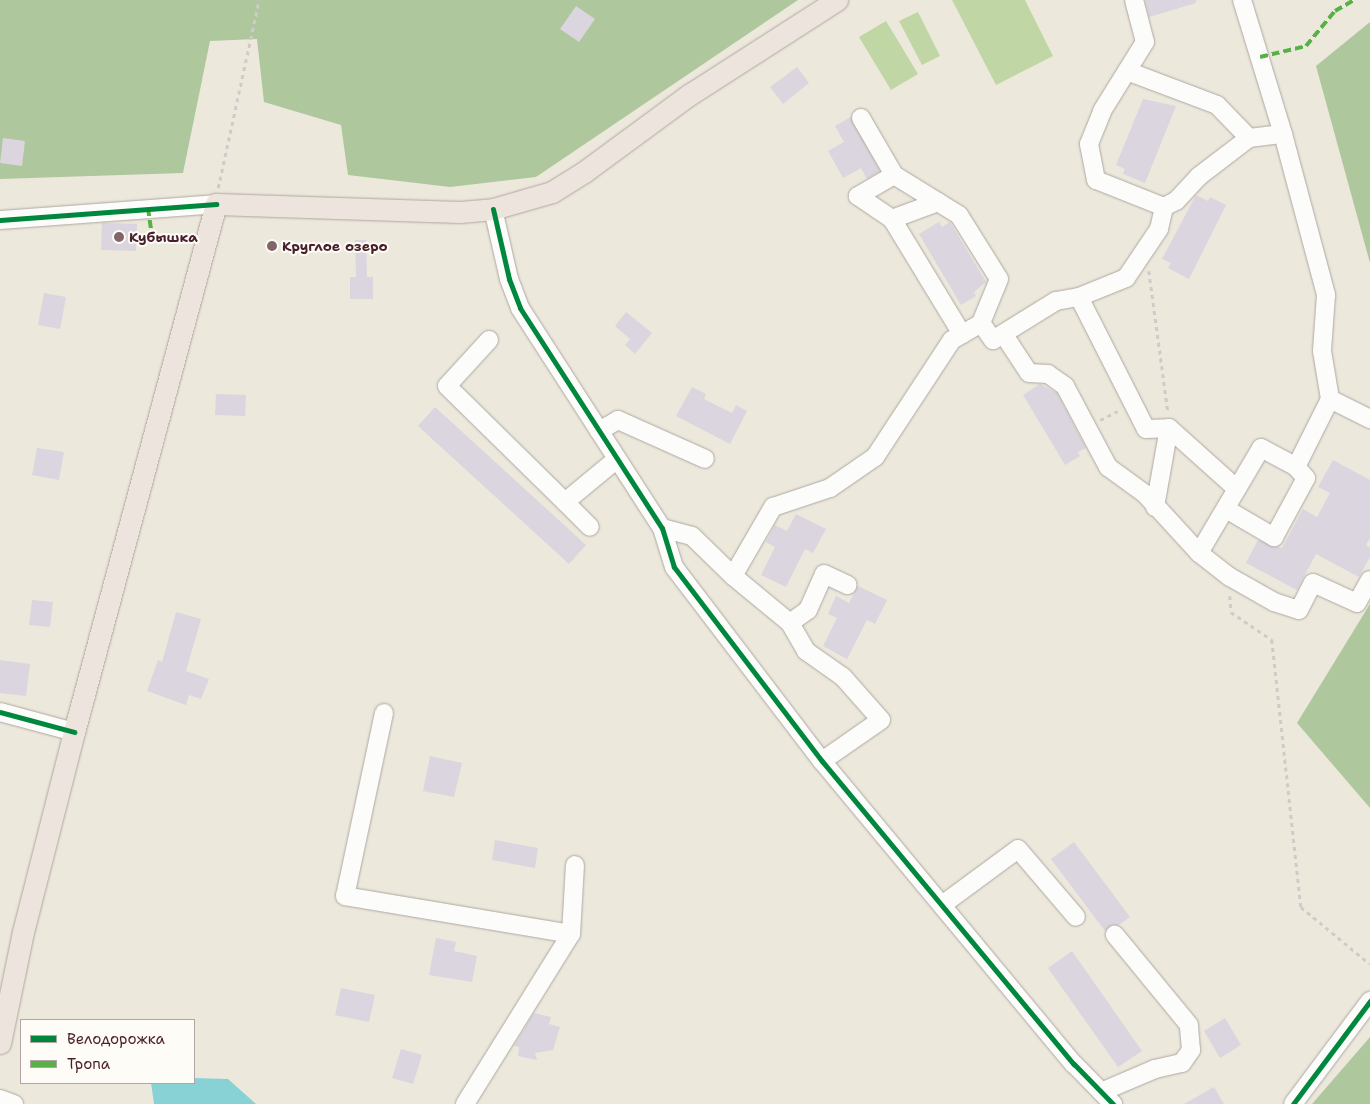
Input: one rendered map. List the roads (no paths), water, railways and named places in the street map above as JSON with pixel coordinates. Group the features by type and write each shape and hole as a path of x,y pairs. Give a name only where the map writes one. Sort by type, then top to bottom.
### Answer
{"main road":[{"path":"0,1043 23,932 74,732 216,204 451,212 492,209 560,187 689,95 836,0"}],"street":[{"path":"1134,0 1145,42 1102,111 1089,144 1096,180 1164,207 1176,201 1198,176 1249,138 1284,134"},
{"path":"1242,0 1284,134 1326,295 1322,351 1330,399 1296,467"},
{"path":"1127,71 1216,105 1249,138"},
{"path":"733,576 773,507 830,488 875,457 927,374 952,340 981,323 999,279 958,215 894,175 860,118"},
{"path":"894,175 858,196 892,219 962,334"},
{"path":"892,219 938,202"},
{"path":"0,220 216,204"},
{"path":"981,323 993,340 1056,301 1079,297 1126,278 1159,230 1164,207"},
{"path":"492,209 509,279 520,308 662,528 674,567 822,761 1074,1064 1107,1098 1156,1069 1182,1062 1191,1050 1189,1025 1115,935"},
{"path":"1079,297 1146,429 1169,428 1237,489"},
{"path":"1004,334 1028,372 1048,374 1065,386 1108,467 1146,494 1199,553 1230,576 1274,602 1299,610 1313,584 1357,603 1370,580"},
{"path":"490,340 447,386 590,527"},
{"path":"1330,399 1370,419"},
{"path":"599,431 618,420 705,459"},
{"path":"1156,507 1169,428"},
{"path":"1199,553 1261,448 1296,467 1306,478 1274,537 1226,509"},
{"path":"565,502 617,459"},
{"path":"662,528 692,536 733,576 790,623 806,651 843,677 881,720 822,761"},
{"path":"790,623 808,610 824,574 848,585"},
{"path":"0,712 74,732"},
{"path":"384,713 345,896 571,934"},
{"path":"942,905 1018,849 1076,917"},
{"path":"465,1104 571,934 575,865"},
{"path":"1293,1104 1370,1001"},
{"path":"0,1099 14,1104"}],"water":[{"path":"195,1078 228,1079 256,1104 154,1104 151,1084 195,1084"}],"place":[{"name":"Кубышка","path":"119,237"},
{"name":"Круглое озеро","path":"272,246"}]}
